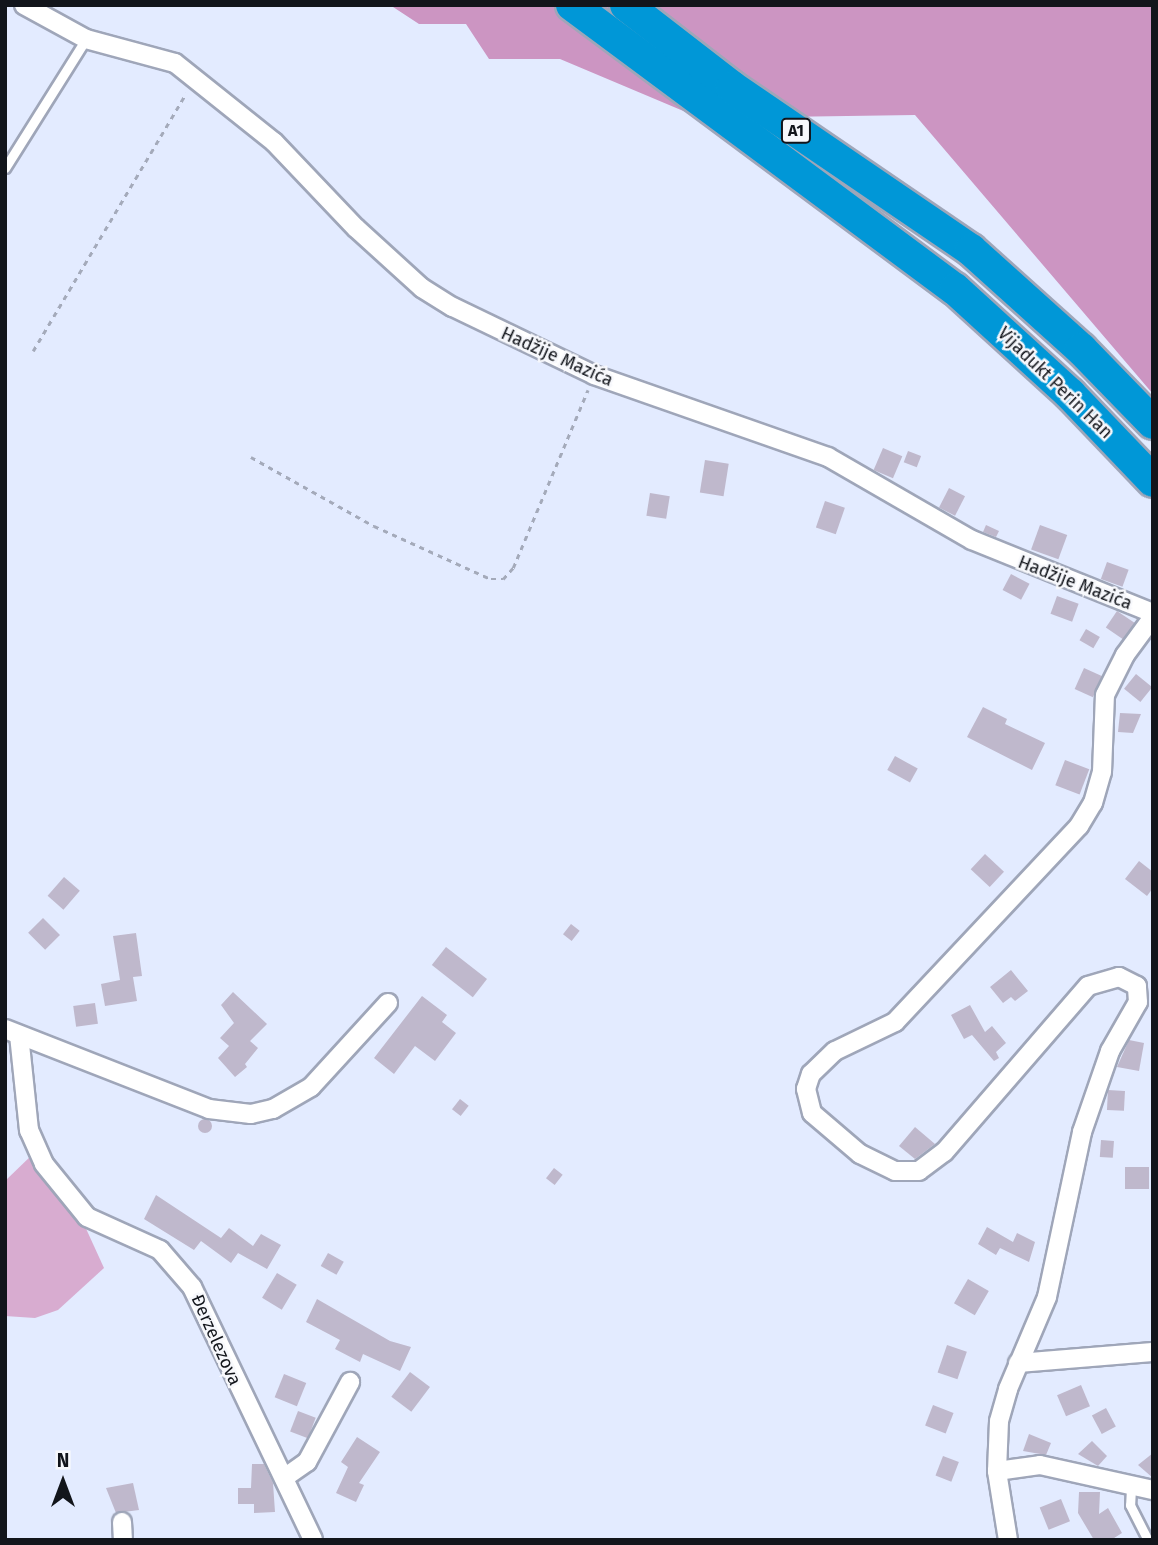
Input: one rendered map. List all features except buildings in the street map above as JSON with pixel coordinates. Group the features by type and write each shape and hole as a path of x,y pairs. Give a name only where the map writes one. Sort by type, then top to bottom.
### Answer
{"highway":[{"name":"Vijadukt Perin Han","path":"572,5 702,106 955,289 1070,394 1153,481"},
{"name":"A1","path":"626,5 732,87 971,250 1081,349 1153,423"}],"street":[{"name":"Hadžije Mazića","path":"24,5 86,39 167,60 194,78 274,142 337,211 422,288 594,375 828,457 982,545 1153,615"},
{"path":"1008,1540 997,1471 999,1421 1018,1363 1047,1297 1082,1132 1110,1051 1138,1002 1137,986 1119,977 1088,986 944,1152 919,1171 895,1171 860,1154 812,1113 806,1089 811,1074 835,1051 895,1022 1079,826 1093,803 1102,772 1105,695 1125,655 1153,615"},
{"path":"12,1032 209,1109 251,1114 273,1109 311,1087 388,1003"},
{"name":"Đerzelezova","path":"12,1032 29,1129 44,1164 87,1217 144,1241 173,1262 201,1303 231,1376 313,1540"},
{"path":"1018,1363 1153,1352"},
{"path":"284,1478 307,1462 350,1382"},
{"path":"997,1471 1040,1465 1131,1488 1153,1490"}],"lane":[{"path":"5,167 86,39"},
{"path":"1131,1488 1130,1505 1148,1540"}],"path":[{"path":"33,351 194,78"},
{"path":"251,457 374,526 491,579 503,579 513,568 594,375"}],"shaded area":[{"path":"390,5 1153,5 1153,394 915,115 700,118 560,59 489,59 466,24 419,24"},
{"path":"34,1153 83,1222 104,1268 58,1310 35,1318 5,1316 5,1181"}]}
